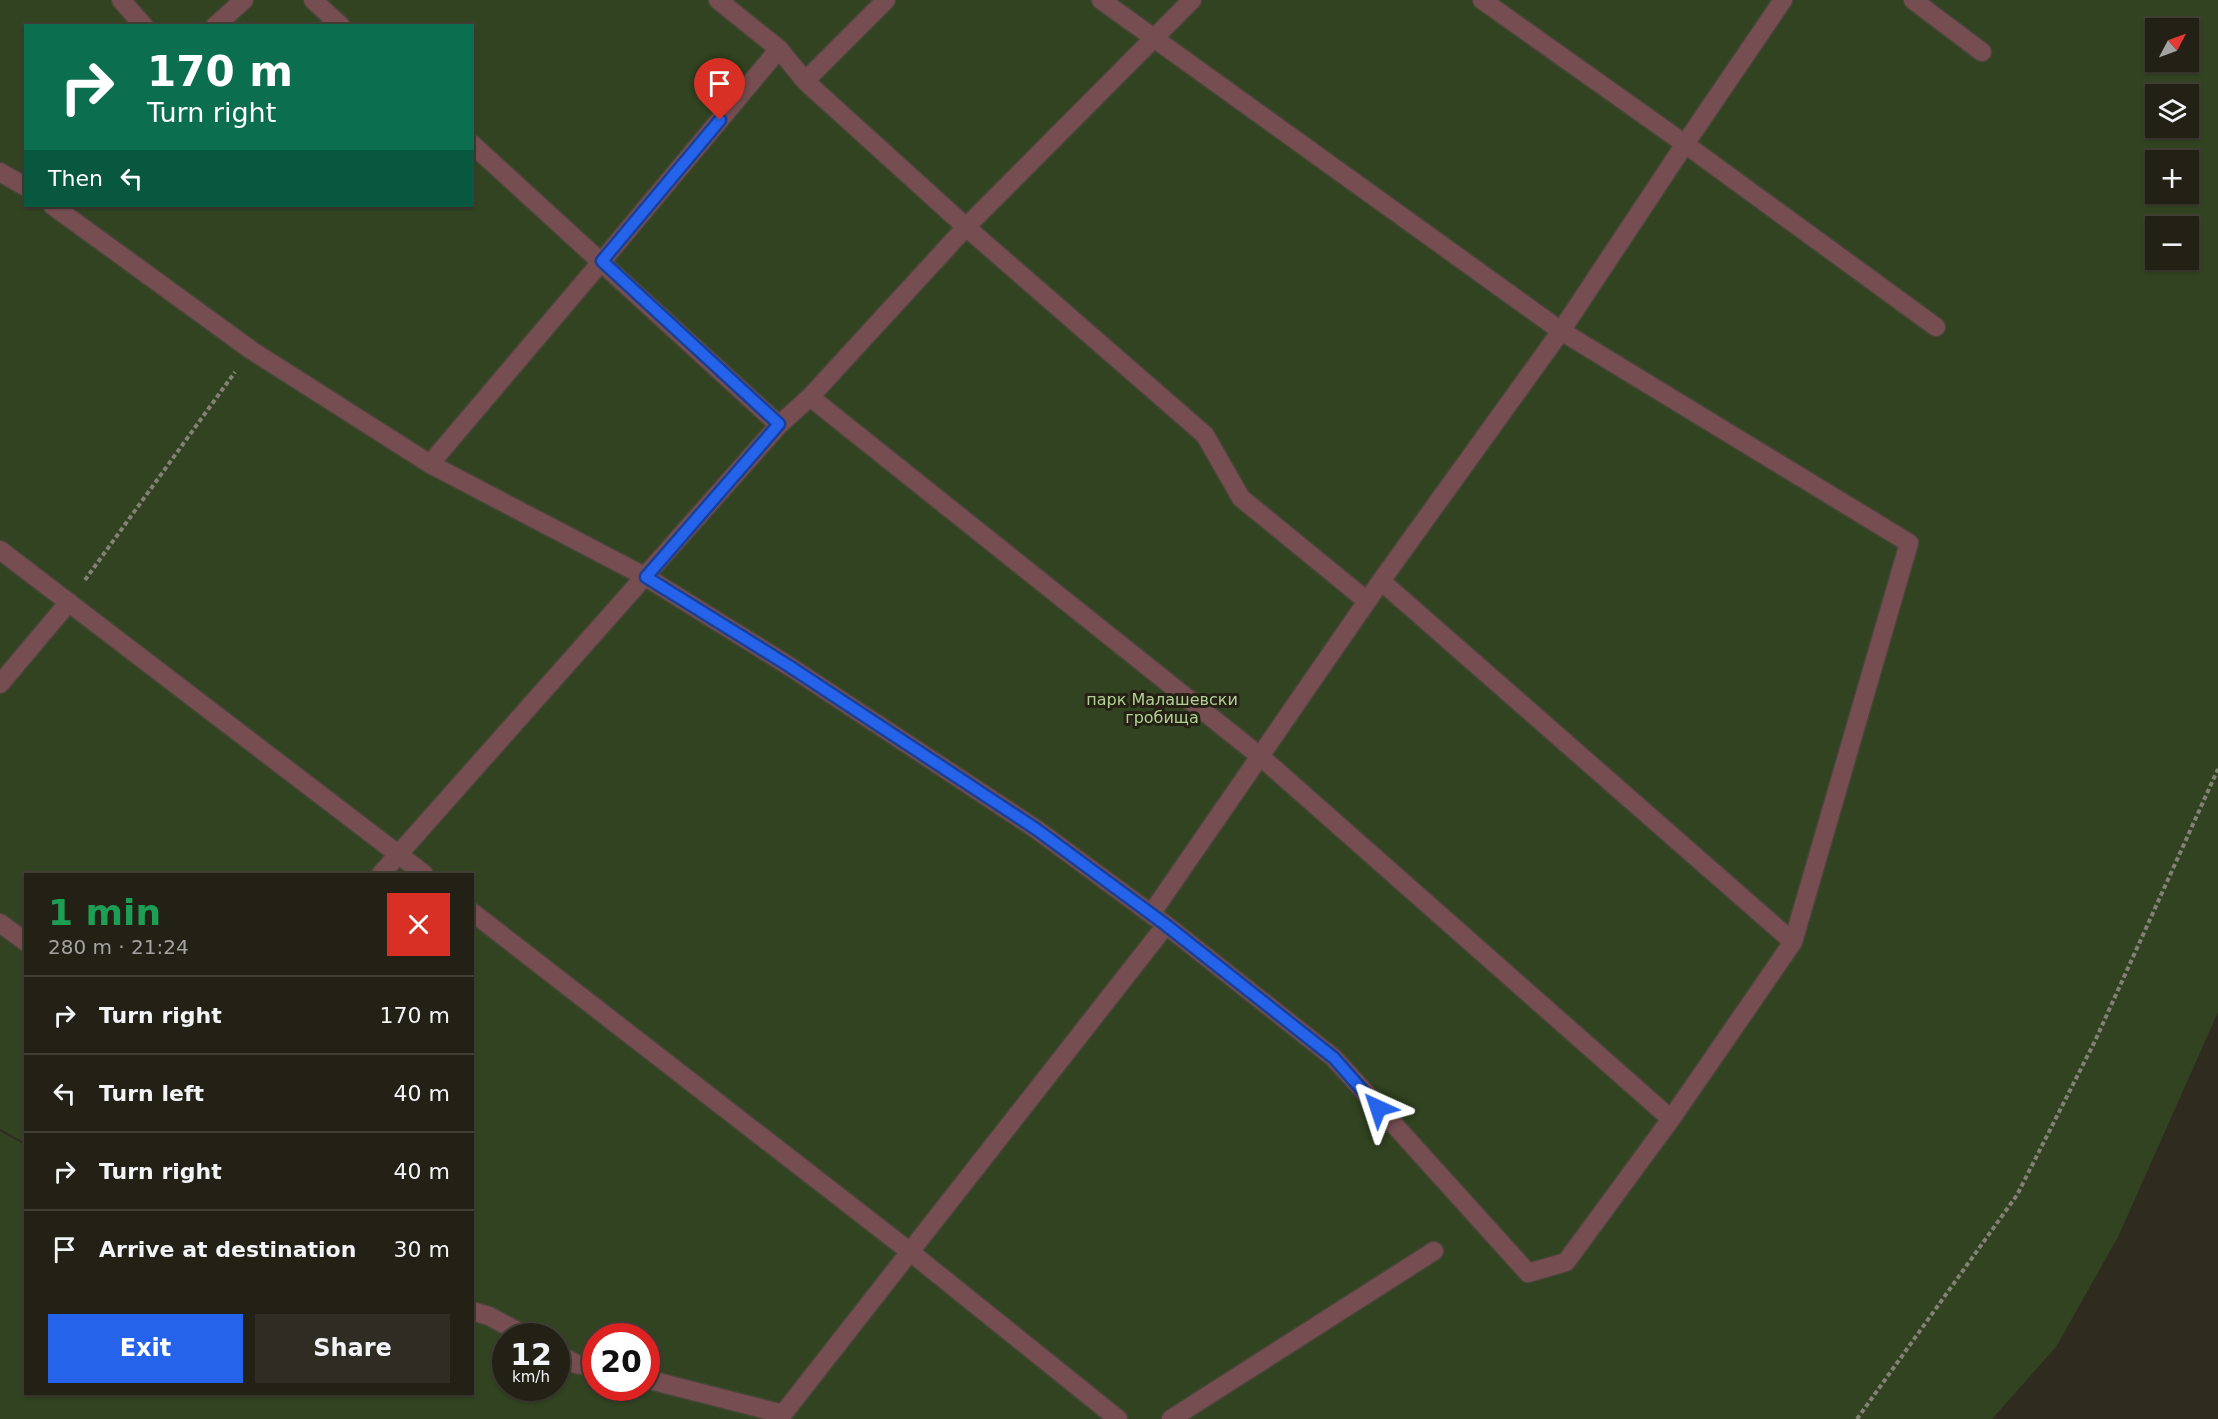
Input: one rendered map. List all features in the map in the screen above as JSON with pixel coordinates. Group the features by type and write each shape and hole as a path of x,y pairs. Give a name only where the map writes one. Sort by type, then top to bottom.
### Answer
{"lane":[{"path":"121,0 142,24"},
{"path":"216,24 244,0"},
{"path":"313,0 339,24"},
{"path":"718,0 779,49 805,81 966,226 1205,435 1241,498 1367,601"},
{"path":"805,81 886,0"},
{"path":"54,207 251,350 430,464 646,577 789,666 1036,829 1166,925 1334,1058 1528,1273 1566,1262 1671,1119 1793,942 1909,543 1561,331 1101,0"},
{"path":"382,873 779,424 810,397 966,226 1192,0"},
{"path":"1482,0 1936,327"},
{"path":"1151,914 1381,580 1561,331 1783,0"},
{"path":"1913,0 1982,52"},
{"path":"430,464 779,49"},
{"path":"474,146 779,424"},
{"path":"0,172 24,187"},
{"path":"810,397 1261,757 1671,1119"},
{"path":"0,550 423,873"},
{"path":"1381,580 1793,942"},
{"path":"0,684 69,602"},
{"path":"474,914 909,1251 1118,1419"},
{"path":"0,923 24,941"},
{"path":"660,1384 781,1417 1166,925"},
{"path":"1171,1419 1434,1251"},
{"path":"474,1312 502,1323"}],"path":[{"path":"69,602 251,350"},
{"path":"1857,1419 2017,1195 2095,1041 2218,769"}],"green space":[{"name":"парк Малашевски гробища","path":"0,0 2218,0 2218,1012 2118,1237 2056,1347 1992,1419 0,1419 0,1131 24,1144 24,1395 474,1395 474,873 24,873 24,1142 0,1129"}],"route":[{"path":"720,120 602,261 779,424 646,577 789,666 1036,829 1166,925 1334,1058 1378,1108"}]}
